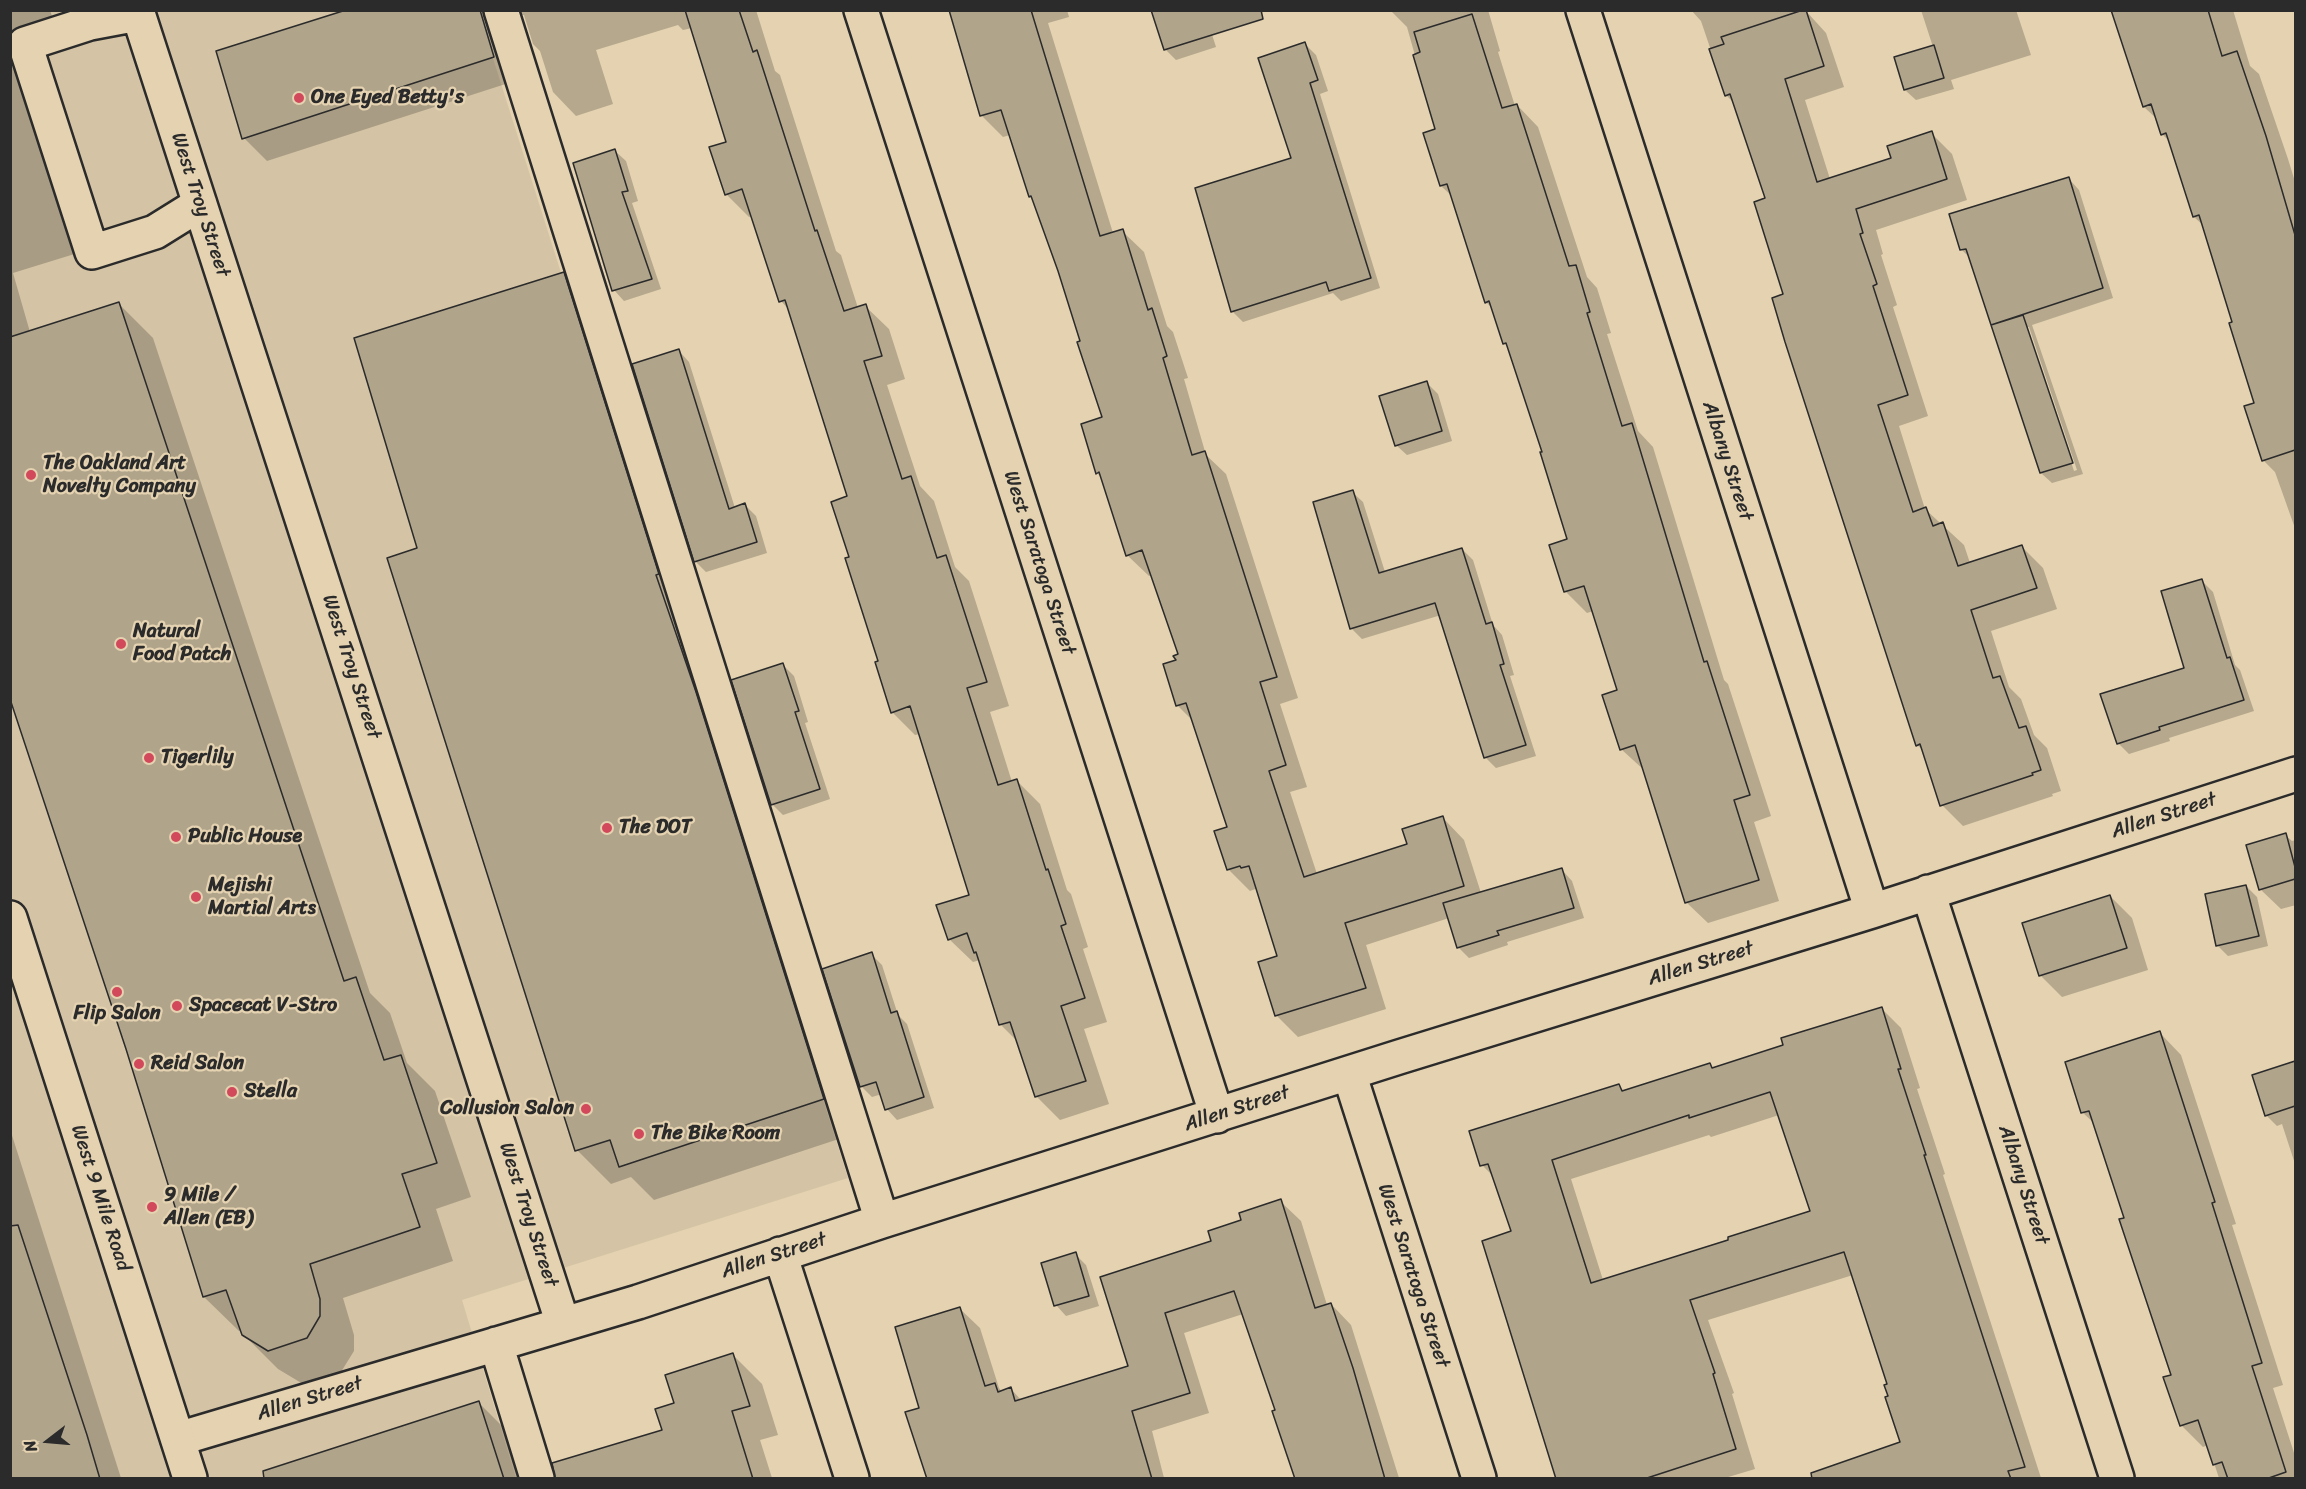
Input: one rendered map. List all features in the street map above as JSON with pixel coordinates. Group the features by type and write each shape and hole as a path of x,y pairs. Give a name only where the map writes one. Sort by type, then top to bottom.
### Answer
{"street":[{"path":"501,10 882,1221"},
{"name":"West Saratoga Street","path":"861,10 1217,1116"},
{"name":"Albany Street","path":"1583,10 1872,911"},
{"path":"137,12 90,23 25,44 92,252 154,232 200,204"},
{"name":"West Troy Street","path":"137,12 563,1324"},
{"name":"Allen Street","path":"178,1439 563,1324 1349,1073 1872,911 2295,774"},
{"name":"Albany Street","path":"1928,892 2117,1479"},
{"name":"West 9 Mile Road","path":"10,918 190,1479"},
{"name":"West Saratoga Street","path":"1349,1073 1479,1479"},
{"path":"780,1254 852,1479"},
{"path":"496,1344 537,1479"}],"shaded area":[{"path":"10,11 478,11 848,1178 462,1300 516,1478 11,1478"}],"building":[{"name":"One Eyed Betty's","path":"346,10 480,10 494,57 242,139 216,51"},
{"path":"685,10 739,10 753,52 757,50 815,231 817,230 844,311 866,304 882,356 864,361 902,479 911,476 937,558 946,555 987,682 967,688 998,785 1017,779 1066,924 1061,926 1085,998 1061,1006 1086,1081 1035,1097 1010,1022 999,1025 976,952 974,953 967,933 948,940 936,905 969,895 910,706 891,713 875,662 878,661 845,558 849,557 831,502 847,496 785,300 779,302 742,189 725,195 709,147 726,142"},
{"path":"949,10 1031,10 1100,236 1123,229 1148,310 1152,308 1167,356 1163,358 1192,455 1205,451 1277,677 1260,682 1286,765 1269,771 1304,877 1407,844 1402,829 1443,816 1464,886 1345,923 1366,988 1275,1016 1258,962 1277,956 1249,866 1227,870 1214,831 1227,827 1186,703 1176,706 1163,664 1176,660 1173,656 1178,654 1142,550 1126,556 1099,472 1096,474 1081,424 1102,417 1077,342 1080,341 1058,271 1031,196 1029,197 1001,110 980,116"},
{"path":"1151,10 1261,10 1263,19 1164,50"},
{"path":"1806,10 1824,66 1785,79 1817,182 1891,158 1887,146 1932,131 1947,179 1856,209 1863,233 1860,234 1877,284 1873,286 1908,395 1878,405 1913,512 1926,507 1933,526 1943,522 1958,566 2022,545 2037,588 1971,610 1993,678 2000,676 2019,728 2026,726 2041,770 2032,773 2033,775 1940,806 1920,744 1916,746 1785,342 1772,298 1783,294 1754,202 1765,198 1730,94 1725,96 1709,49 1724,44 1721,37"},
{"path":"2111,10 2208,10 2222,56 2237,51 2266,136 2295,235 2295,450 2262,461 2244,406 2254,403 2199,215 2193,217 2166,133 2161,135 2151,104 2143,107"},
{"path":"1472,14 1502,108 1517,104 1569,266 1576,265 1590,312 1587,313 1622,426 1632,423 1704,662 1707,661 1750,795 1734,800 1759,880 1685,903 1635,745 1620,750 1602,695 1617,690 1584,586 1564,592 1549,545 1567,539 1540,452 1542,452 1506,343 1503,344 1489,301 1485,303 1447,184 1440,186 1423,133 1435,129 1413,55 1420,52 1414,32"},
{"path":"1305,42 1318,80 1310,83 1371,278 1329,291 1326,282 1231,312 1195,188 1291,158 1258,58"},
{"path":"1934,45 1944,78 1904,90 1894,57"},
{"path":"615,149 628,191 622,192 652,279 612,291 573,163"},
{"path":"2069,177 2103,288 1991,325 1966,249 1960,250 1949,214"},
{"name":"The DOT","path":"564,272 659,574 656,575 696,692 824,1099 619,1167 610,1140 575,1151 387,558 417,548 354,338"},
{"path":"119,302 344,981 356,977 384,1060 401,1055 437,1163 402,1174 420,1227 310,1264 320,1299 320,1316 307,1338 268,1351 242,1335 226,1290 203,1297 126,1049 10,699 10,337"},
{"path":"2023,315 2073,463 2040,473 1991,325"},
{"path":"679,349 729,509 745,503 757,542 694,562 632,364"},
{"path":"1427,381 1442,431 1395,446 1379,396"},
{"path":"1353,490 1379,573 1462,548 1486,624 1492,622 1504,664 1500,665 1526,745 1484,758 1435,603 1350,629 1313,502"},
{"path":"2202,579 2227,658 2230,657 2244,700 2159,727 2160,730 2117,744 2100,694 2184,668 2161,591"},
{"path":"783,663 799,711 795,712 820,789 771,805 731,680"},
{"path":"2286,833 2295,867 2295,879 2259,890 2246,845"},
{"path":"1562,868 1574,908 1497,931 1499,935 1457,948 1443,903"},
{"path":"2246,885 2259,936 2216,946 2205,894"},
{"path":"2110,895 2127,948 2039,976 2022,923"},
{"path":"872,952 891,1013 897,1011 924,1097 885,1110 876,1082 860,1087 822,969"},
{"path":"1882,1007 1901,1069 1898,1069 1926,1155 1924,1155 2025,1467 2008,1471 2011,1479 1812,1479 1811,1473 1900,1442 1885,1397 1888,1396 1884,1385 1887,1384 1844,1252 1690,1300 1715,1373 1713,1374 1736,1449 1644,1479 1556,1479 1482,1241 1511,1231 1488,1164 1480,1166 1469,1131 1619,1084 1622,1091 1710,1063 1712,1068 1783,1045 1781,1038","holes":["1770,1092 1810,1211 1728,1237 1728,1240 1591,1283 1552,1160 1689,1115 1689,1118"]},
{"path":"2160,1031 2215,1202 2212,1203 2262,1363 2252,1366 2286,1472 2266,1479 2228,1479 2222,1462 2213,1465 2198,1420 2180,1426 2163,1377 2171,1375 2119,1219 2124,1218 2089,1111 2081,1113 2065,1062"},
{"path":"2295,1061 2295,1106 2265,1116 2252,1075"},
{"path":"1281,1199 1315,1308 1331,1303 1353,1368 1385,1479 1295,1479 1272,1411 1275,1410 1234,1291 1165,1313 1190,1393 1132,1411 1152,1479 927,1479 905,1412 919,1408 895,1327 960,1307 985,1386 995,1383 998,1392 1011,1387 1015,1401 1128,1366 1100,1277 1211,1241 1208,1231 1241,1220 1239,1213"},
{"path":"18,1225 100,1479 10,1479 10,1226"},
{"path":"1076,1252 1089,1296 1054,1306 1041,1263"},
{"path":"733,1353 750,1406 732,1411 753,1479 555,1479 552,1463 662,1430 655,1409 674,1403 665,1375"},
{"path":"479,1401 504,1479 264,1479 263,1471"}],"place":[{"name":"One Eyed Betty's","path":"299,98"},
{"name":"The Oakland Art Novelty Company","path":"31,475"},
{"name":"Natural Food Patch","path":"121,644"},
{"name":"Tigerlily","path":"149,758"},
{"name":"The DOT","path":"607,828"},
{"name":"Public House","path":"176,837"},
{"name":"Mejishi Martial Arts","path":"196,897"},
{"name":"Flip Salon","path":"117,992"},
{"name":"Spacecat V-Stro","path":"177,1006"},
{"name":"Reid Salon","path":"139,1064"},
{"name":"Stella","path":"232,1092"},
{"name":"Collusion Salon","path":"586,1109"},
{"name":"The Bike Room","path":"639,1134"},
{"name":"9 Mile / Allen (EB)","path":"152,1207"}]}
